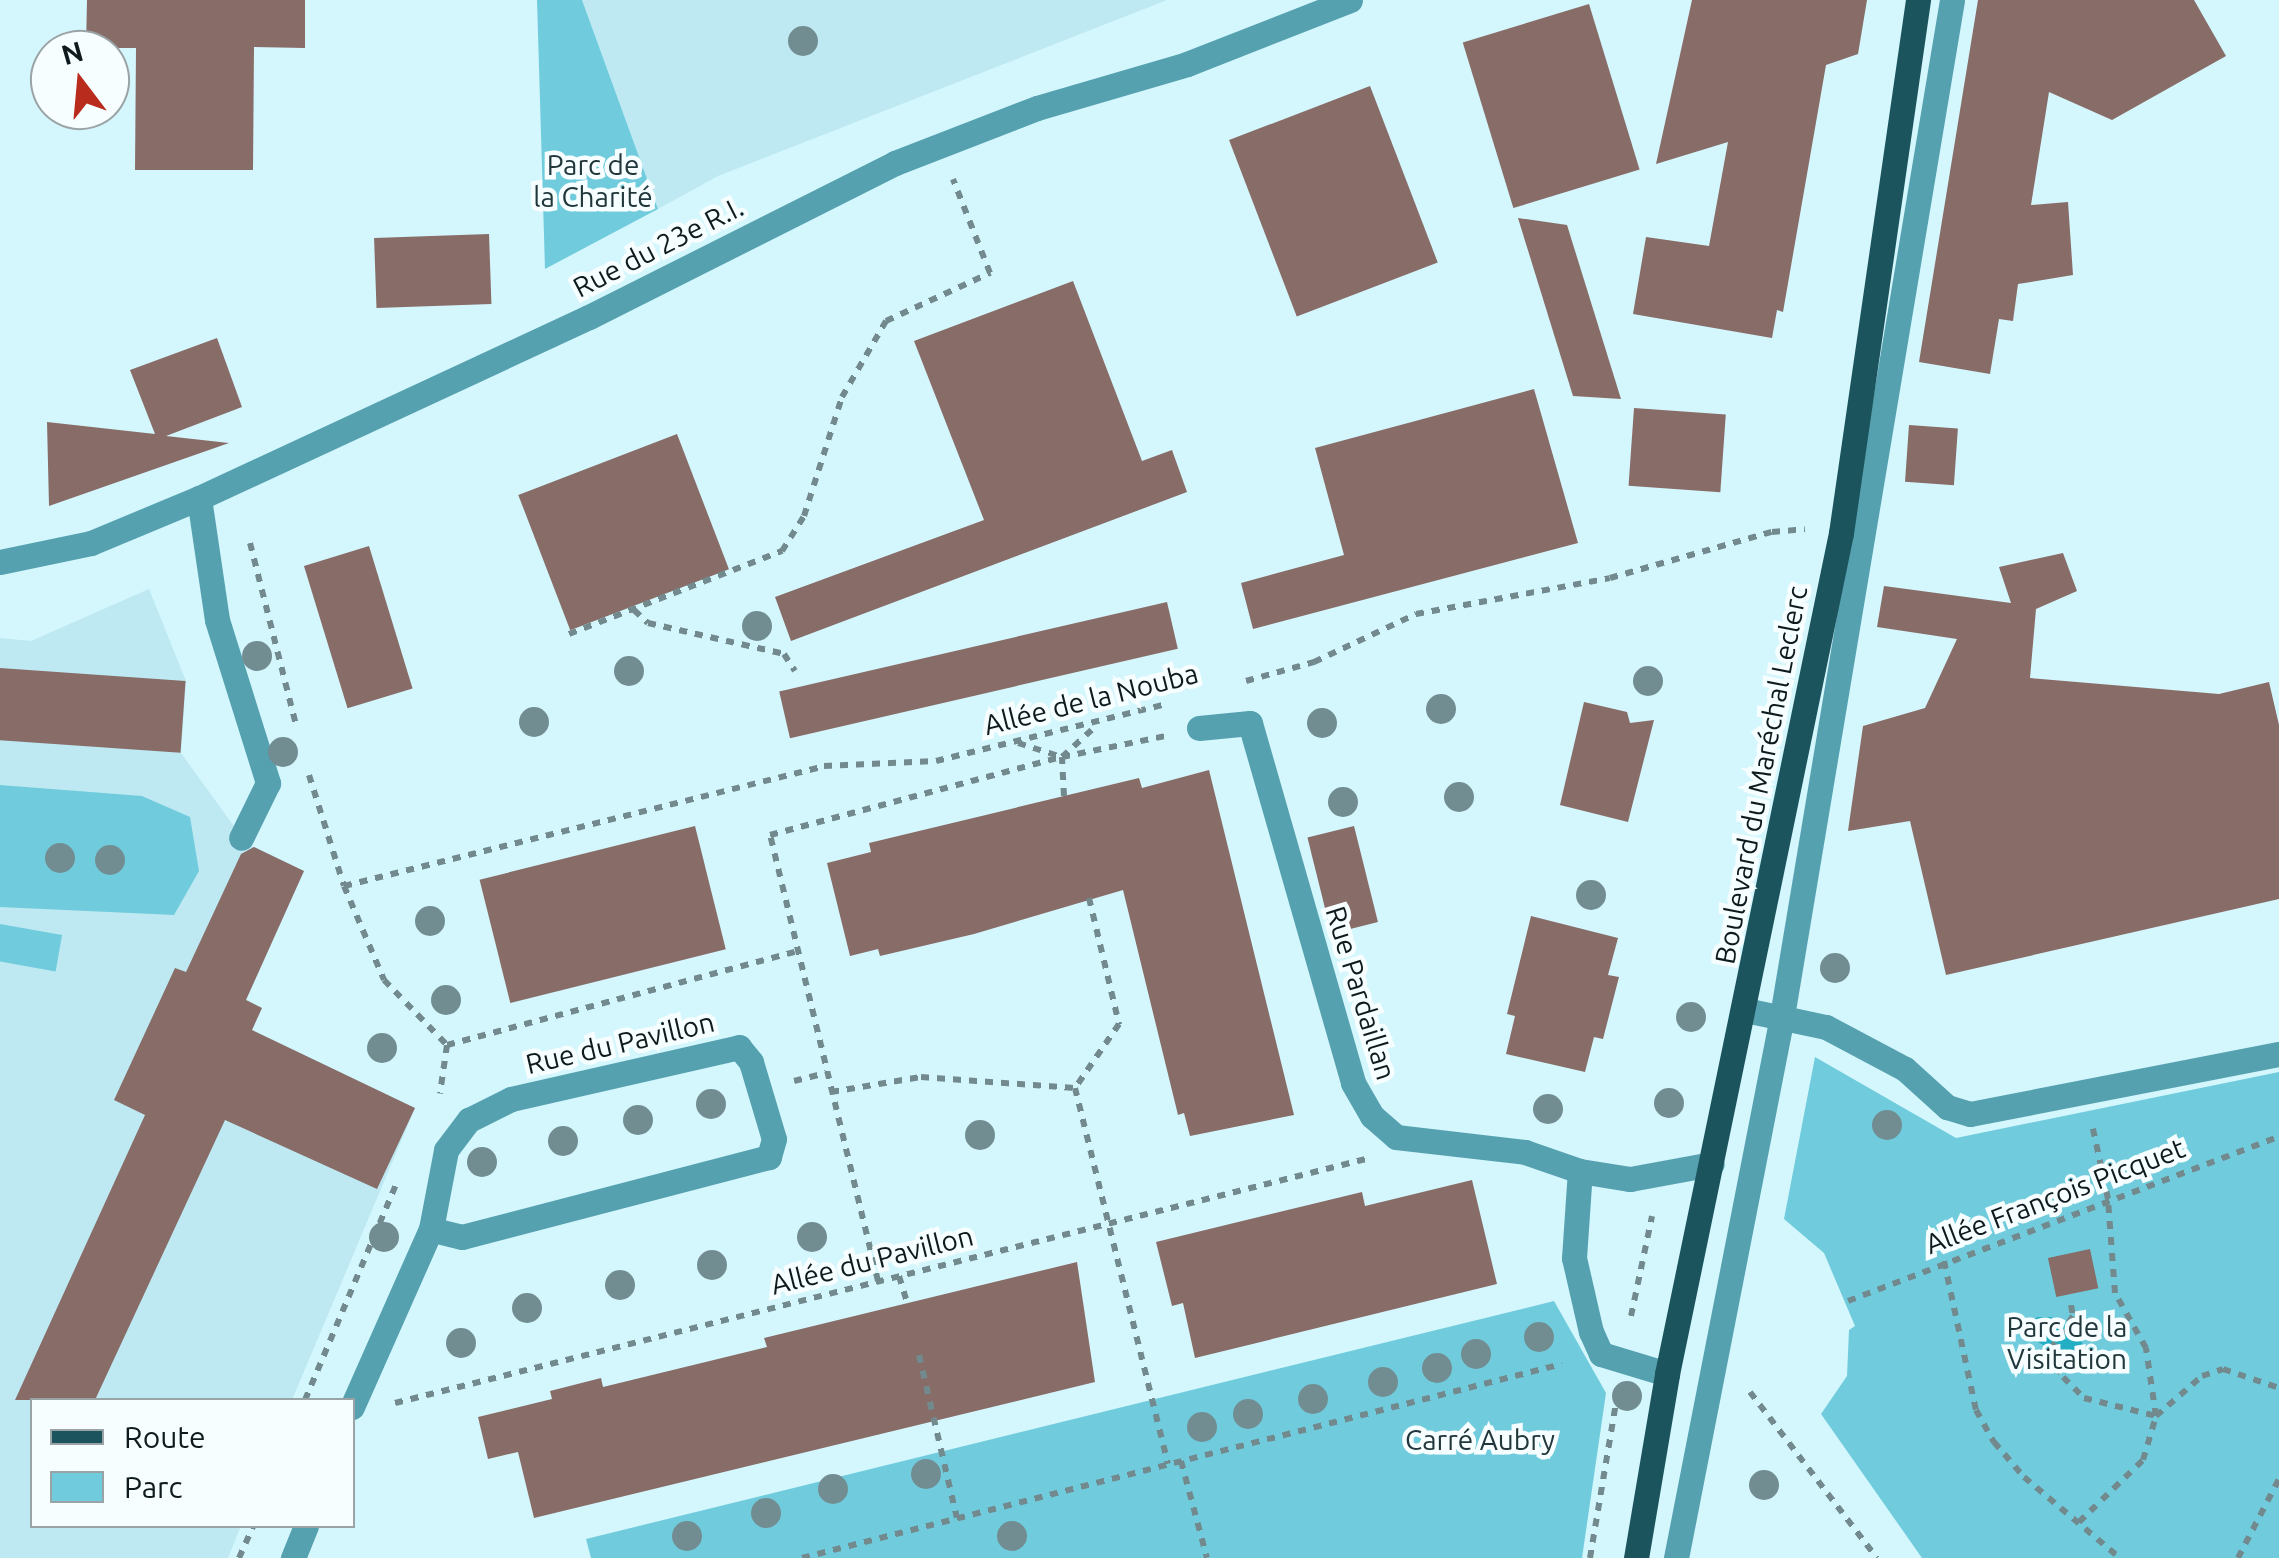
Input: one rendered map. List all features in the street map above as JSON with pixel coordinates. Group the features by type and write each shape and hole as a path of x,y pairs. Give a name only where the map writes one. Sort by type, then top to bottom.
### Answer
{"main road":[{"name":"Boulevard du Maréchal Leclerc","path":"1636,1558 1667,1374 1841,533 1918,0"}],"street":[{"name":"Rue du 23e R.I.","path":"0,562 91,543 199,498 940,146 1038,108 1187,64 1350,0"},
{"name":"Boulevard du Maréchal Leclerc","path":"1676,1558 1782,1016 1952,0"},
{"path":"199,498 217,620 268,783 241,838"},
{"name":"Rue Pardaillan","path":"1199,728 1250,723 1353,1083 1372,1116 1396,1138"},
{"path":"1744,1010 1826,1027 1905,1069 1947,1107 1970,1114 2279,1054"},
{"name":"Rue du Pavillon","path":"355,1400 430,1229 446,1150 468,1120 512,1098 715,1050 739,1047 751,1062 774,1139 769,1156 760,1162 462,1238 430,1229"},
{"path":"1396,1138 1525,1152 1580,1172 1630,1179 1712,1164"},
{"path":"1580,1172 1578,1289 1602,1354 1667,1374"},
{"path":"294,1558 305,1528"}],"path":[{"path":"569,634 782,551 804,516 842,397 886,321 990,273 940,146"},
{"path":"234,482 297,730"},
{"path":"1242,682 1314,662 1416,614 1610,578 1772,532 1841,533"},
{"path":"634,610 648,623 784,654 795,671"},
{"name":"Allée de la Nouba","path":"344,886 824,766 936,761 1097,725 1170,703"},
{"path":"1064,796 1062,758 1097,725"},
{"path":"878,1281 795,952 770,835 1062,758 1199,728"},
{"path":"1014,742 1062,758"},
{"path":"307,769 344,886 384,980 447,1046"},
{"path":"1089,898 1119,1024 1075,1088 1168,1464"},
{"path":"447,1046 795,952"},
{"path":"439,1102 447,1046"},
{"path":"799,1079 826,1072"},
{"path":"831,1092 922,1077 1075,1088"},
{"path":"2078,1522 2143,1460 2156,1416 2146,1348 2115,1293 2108,1199 2085,1094"},
{"name":"Allée François Picquet","path":"1848,1301 1944,1261 2279,1136"},
{"name":"Allée du Pavillon","path":"382,1406 1362,1163 1396,1138"},
{"path":"306,1398 400,1177"},
{"path":"1944,1261 1976,1410 2024,1477 2120,1558"},
{"path":"899,1276 907,1303"},
{"path":"2071,1305 2074,1316 2048,1353 2063,1377 2084,1398 2156,1416"},
{"path":"1718,1343 1876,1558"},
{"path":"802,1558 1602,1354"},
{"path":"919,1355 958,1518"},
{"path":"2156,1416 2202,1376 2223,1369 2279,1388"},
{"path":"1181,1461 1207,1558"},
{"path":"2238,1558 2279,1479"},
{"path":"239,1558 252,1528"}],"shaded area":[{"path":"582,0 1167,0 718,176 658,209"},
{"path":"149,589 186,681 181,753 246,843 304,871 246,999 262,1008 252,1030 415,1108 293,1398 30,1398 30,1528 240,1528 228,1558 0,1558 0,638 31,641"},
{"path":"2051,1317 2076,1333 2087,1351 2083,1368 2026,1335 2029,1321"}],"green space":[{"name":"Parc de la Charité","path":"537,0 582,0 658,209 545,269"},
{"path":"0,785 142,796 190,817 199,871 174,915 0,907"},
{"path":"0,924 62,935 56,971 0,962"},
{"name":"Parc de la Visitation","path":"1815,1057 1956,1138 2279,1072 2279,1558 1922,1558 1821,1414 1847,1376 1849,1330 1855,1326 1824,1253 1784,1219"},
{"name":"Carré Aubry","path":"1554,1301 1606,1393 1582,1558 591,1558 586,1539"}],"building":[{"path":"87,0 305,0 305,48 254,47 253,170 135,170 136,48 130,48 130,30 86,30"},
{"path":"1692,0 1867,0 1858,54 1826,65 1783,312 1777,310 1772,338 1633,314 1646,237 1709,246 1728,142 1656,164"},
{"path":"1978,0 2194,0 2226,56 2112,120 2049,92 2031,205 2068,202 2073,275 2018,284 2013,321 1999,319 1990,374 1919,362"},
{"path":"1589,4 1640,169 1513,208 1463,43"},
{"path":"1370,86 1438,262 1297,317 1229,140"},
{"path":"1518,218 1567,225 1621,399 1573,396"},
{"path":"489,234 491,304 377,308 374,238"},
{"path":"1073,281 1142,461 1172,450 1187,492 791,641 775,597 984,520 914,341"},
{"path":"217,338 242,407 166,436 229,443 49,506 47,422 155,434 130,370"},
{"path":"1534,389 1578,543 1253,629 1241,583 1344,555 1315,448"},
{"path":"1634,408 1726,414 1720,492 1629,486"},
{"path":"1909,425 1958,428 1954,485 1905,482"},
{"path":"677,434 729,569 570,630 518,495"},
{"path":"369,546 413,688 348,708 304,566"},
{"path":"2063,553 2077,591 2036,609 2030,678 2219,694 2269,682 2279,725 2279,899 1946,975 1910,821 1848,831 1863,726 1925,708 1957,639 1877,627 1884,586 2011,603 1999,567"},
{"path":"1167,602 1178,649 790,738 779,692"},
{"path":"0,668 186,681 181,753 0,740"},
{"path":"1584,702 1627,712 1630,723 1654,720 1628,822 1560,805"},
{"path":"1209,770 1294,1115 1190,1136 1184,1113 1178,1115 1123,890 974,934 880,956 878,949 850,956 827,863 871,852 869,843 1139,778 1142,788"},
{"path":"695,826 726,949 510,1003 480,880"},
{"path":"1354,826 1378,922 1331,934 1307,838"},
{"path":"254,847 304,871 246,1000 262,1008 252,1030 415,1108 377,1189 225,1120 96,1398 15,1400 145,1115 114,1100 175,968 186,972 241,854"},
{"path":"1531,916 1618,938 1608,975 1619,977 1603,1039 1594,1037 1585,1072 1506,1054 1515,1016 1507,1014"},
{"path":"1472,1180 1497,1284 1195,1358 1183,1303 1172,1306 1156,1242 1362,1192 1365,1206"},
{"path":"2090,1249 2098,1288 2056,1297 2048,1258"},
{"path":"1077,1262 1095,1382 534,1518 518,1452 488,1459 478,1417 552,1399 550,1391 601,1378 603,1387 767,1347 764,1338"}]}
